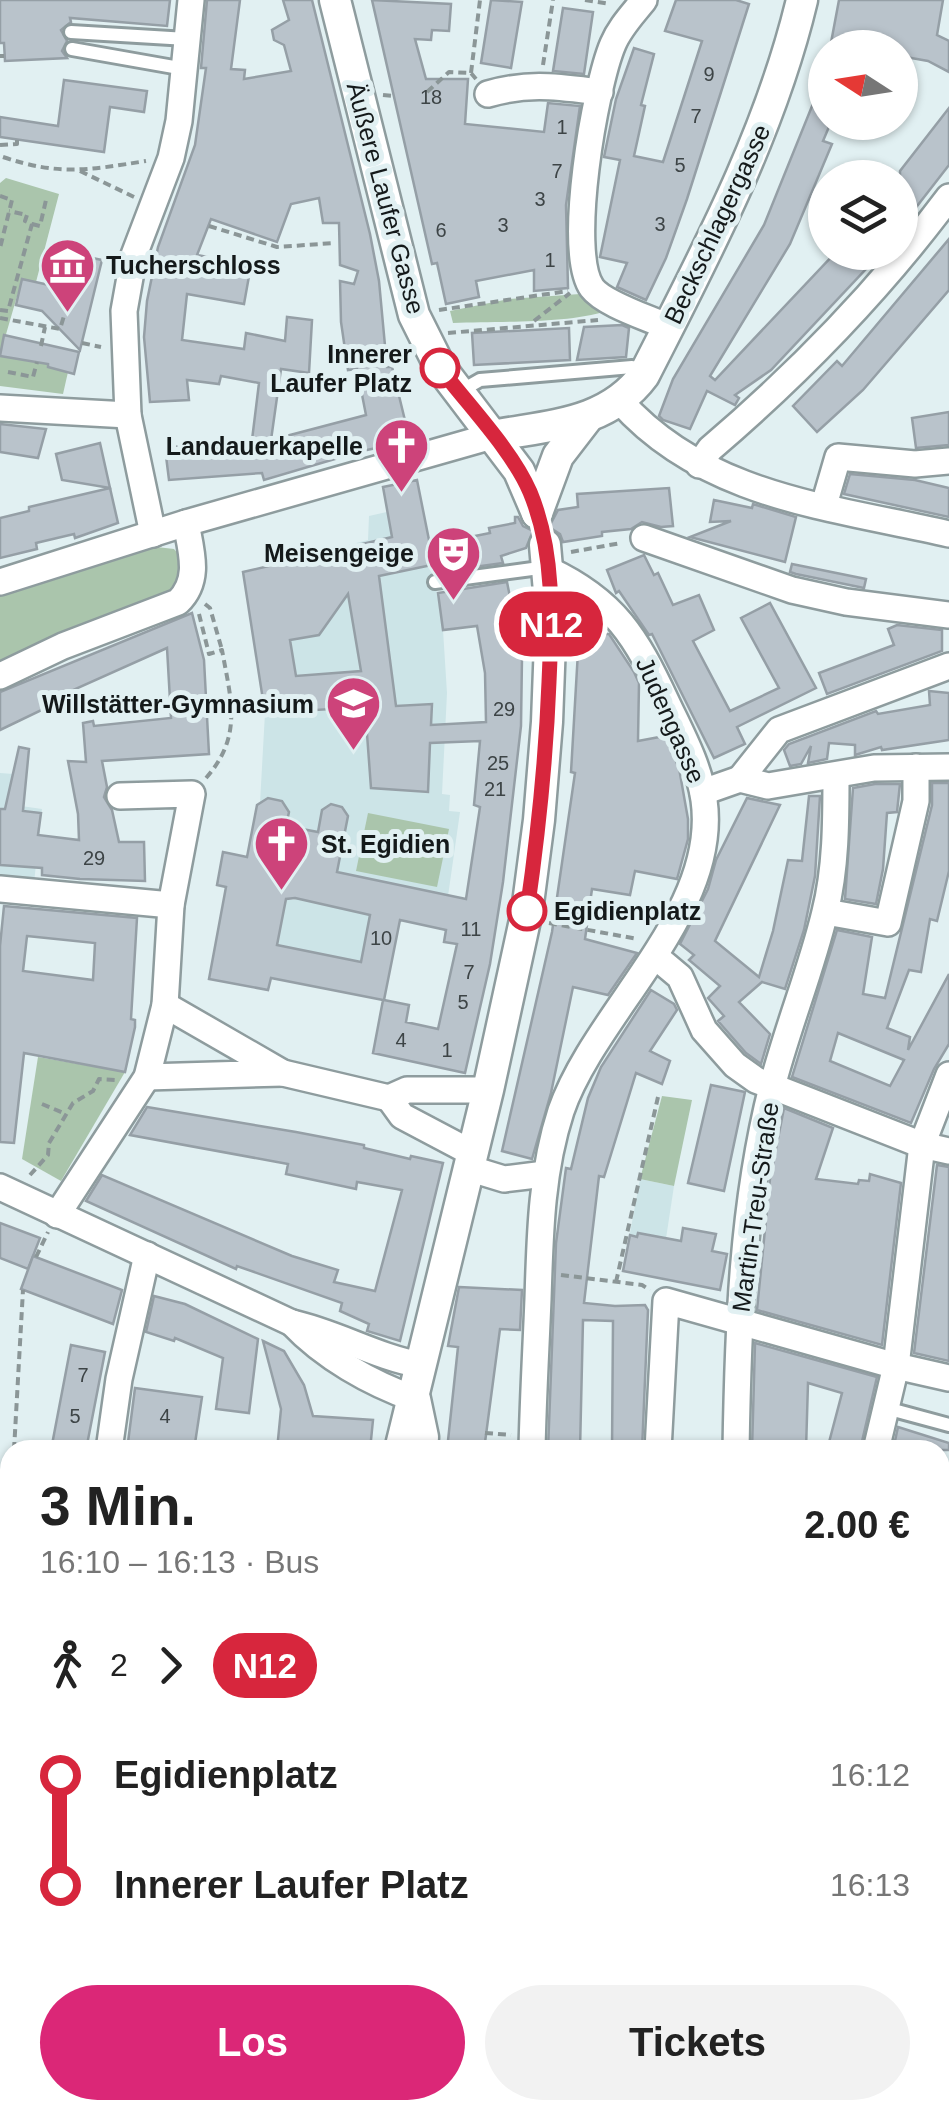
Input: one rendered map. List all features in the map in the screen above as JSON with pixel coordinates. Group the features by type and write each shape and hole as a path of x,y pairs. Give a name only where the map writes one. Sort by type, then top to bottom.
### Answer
{"street":[{"path":"153,534 128,415 125,304 134,255 171,158 179,121 192,0"},
{"name":"Äußere Laufer Gasse","path":"335,0 419,326 458,392 492,436"},
{"path":"644,0 614,41 600,92 590,141 581,232 584,269 598,294 668,327"},
{"name":"Beckschlagergasse","path":"588,418 620,402 644,375 730,206 760,136 782,75 802,0"},
{"path":"488,94 534,85 600,92"},
{"path":"699,464 710,449 828,342 902,261 949,197"},
{"path":"620,402 668,448 743,486 949,534"},
{"path":"0,408 128,415"},
{"path":"492,436 519,471 538,514 558,456 588,418"},
{"path":"0,582 186,523 492,436 588,418"},
{"path":"824,505 838,457 915,464 949,461"},
{"path":"0,676 62,646 178,602 193,577 186,523"},
{"path":"644,538 792,590 846,602 949,615"},
{"path":"401,1440 526,919 538,835 549,684 547,560"},
{"name":"Judengasse","path":"532,1440 545,1174 561,1111 574,1082 658,950 690,886 706,824 696,766 640,648 615,614 593,593 547,560"},
{"path":"703,792 740,778 779,730 949,666"},
{"path":"826,912 888,923 916,802 916,767"},
{"path":"740,778 768,786 874,768 949,767"},
{"name":"Martin-Treu-Straße","path":"736,1440 739,1320 756,1172 772,1088 826,912 833,870 836,776"},
{"path":"57,1215 144,1082 165,1005 172,905 192,794 120,796"},
{"path":"0,889 172,905"},
{"path":"658,950 680,977 704,1030 735,1065 772,1088 949,1151"},
{"path":"165,1005 283,1073 389,1098 408,1090 488,1090"},
{"path":"144,1082 283,1073"},
{"path":"878,1440 896,1366 922,1144 949,1075"},
{"path":"389,1098 402,1116 504,1179 545,1174"},
{"path":"7,1190 292,1323 326,1330 389,1358 421,1365"},
{"path":"110,1440 119,1379 147,1255"},
{"path":"659,1440 666,1302 949,1378"},
{"path":"292,1323 313,1346 382,1386 414,1399"},
{"path":"414,1399 424,1440"}],"lane":[{"path":"71,32 188,39"},
{"path":"72,49 184,69"},
{"path":"458,392 480,380 632,367 644,375"},
{"path":"436,582 547,560"},
{"path":"886,1408 949,1426"}],"path":[{"path":"480,0 471,73 488,94"},
{"path":"543,70 553,0"},
{"path":"585,0 606,3"},
{"path":"427,92 450,72 471,73"},
{"path":"0,145 16,144 17,139"},
{"path":"3,158 39,169 80,171 171,158"},
{"path":"80,171 151,205"},
{"path":"0,196 12,200 0,248"},
{"path":"9,211 26,215 25,222 40,226 46,200"},
{"path":"0,310 8,311 32,224"},
{"path":"209,226 277,247 335,244"},
{"path":"531,324 574,290"},
{"path":"419,326 509,298 554,293"},
{"path":"419,326 617,319 625,307"},
{"path":"0,318 60,330 64,316"},
{"path":"40,346 45,327"},
{"path":"8,372 33,377 37,362"},
{"path":"547,560 644,538"},
{"path":"199,599 209,654 222,650"},
{"path":"192,794 227,751 232,707 210,608"},
{"path":"560,924 658,950"},
{"path":"7,1190 48,1155 49,1143 73,1103 93,1091 98,1078 144,1082"},
{"path":"616,1282 658,1098"},
{"path":"42,1104 66,1114"},
{"path":"538,1282 642,1285 666,1302"},
{"path":"15,1440 23,1290"},
{"path":"486,1434 502,1435"}],"shaded area":[{"name":"Willstätter-Gymnasium","path":"422,504 443,630 447,693 442,794 450,795 449,811 460,812 448,896 439,894 432,927 400,921 384,1000 285,981 271,974 286,899 294,900 337,873 348,816 342,807 331,805 322,811 318,832 285,829 289,812 282,801 268,798 260,803 265,713 243,572 368,540 369,516"},
{"path":"0,773 13,774 7,804 42,809 34,883 0,880"},
{"path":"640,1179 674,1186 660,1278 623,1271"}],"green space":[{"path":"6,178 59,194 36,282 22,279 0,355 0,183"},
{"path":"580,294 607,311 552,320 453,323 450,311 509,299"},
{"path":"0,355 68,372 63,394 0,386"},
{"path":"148,546 174,549 184,561 174,594 0,663 0,591"},
{"path":"368,813 449,829 437,887 356,871"},
{"path":"38,1057 125,1072 61,1181 22,1159"},
{"path":"662,1096 692,1100 674,1186 640,1179"}],"building":[{"path":"0,0 170,0 167,26 70,18 71,22 61,30 67,41 62,51 67,58 5,61 4,43 0,43"},
{"path":"207,0 240,0 231,69 245,70 244,79 291,71 284,45 274,40 272,30 289,20 283,0 312,0 370,234 387,367 392,367 410,441 264,480 262,473 169,480 165,448 252,440 259,383 221,376 219,384 187,380 189,400 150,402 144,337 147,301 158,247 195,145 206,68 201,68","holes":["319,198 323,223 339,223 340,265 358,271 354,284 340,281 341,322 348,370 357,369 366,415 271,440 281,369 309,373 312,320 287,317 285,341 246,333 244,349 182,340 187,294 244,304 251,265 197,255 211,219 277,242 291,204"]},
{"path":"372,0 451,4 449,31 432,30 431,40 415,39 426,79 468,79 465,124 544,132 548,103 580,106 566,205 568,288 534,291 534,270 476,281 479,297 446,304 437,263 432,264"},
{"path":"491,0 522,2 511,68 481,63"},
{"path":"676,0 736,0 749,4 687,199 646,300 617,287 627,263 600,257 620,160 604,157 616,99 634,48 654,54 634,156 663,162 702,41 665,31"},
{"path":"839,0 943,0 937,35 949,41 949,72 918,59 918,30 833,30"},
{"path":"563,8 593,12 584,74 553,71"},
{"path":"64,80 147,91 144,112 110,107 104,152 0,137 0,117 58,126"},
{"path":"949,108 949,165 918,205 918,160 909,160"},
{"path":"808,116 808,140 832,144 825,160 808,160 808,201 790,244 710,376 715,380 819,270 865,270 771,370 735,395 739,398 735,405 707,391 690,429 663,420 659,416 673,379 764,225"},
{"path":"949,239 949,290 863,390 817,432 793,406 837,361 842,366"},
{"name":"Tucherschloss","path":"73,254 102,260 80,350 42,311 16,305 22,279 58,287 61,273 68,275"},
{"path":"584,327 629,328 626,357 577,360"},
{"path":"569,328 570,360 474,365 472,333"},
{"path":"4,335 79,352 74,374 48,364 0,356"},
{"path":"949,412 949,445 916,448 912,418"},
{"path":"0,424 46,429 38,458 0,452"},
{"path":"100,443 110,488 62,480 56,454"},
{"path":"850,474 915,480 949,488 949,517 844,494"},
{"path":"417,480 430,545 490,533 489,528 515,523 515,517 533,531 526,548 501,556 503,563 467,568 465,558 379,576 396,706 432,704 431,725 486,722 485,673 477,626 443,630 438,593 507,582 522,657 521,726 503,882 490,964 465,1073 373,1053 383,1000 271,978 268,990 209,979 226,887 217,885 223,852 247,857 257,805 268,798 282,801 289,812 286,826 318,832 322,810 331,804 342,807 348,816 337,872 466,899 480,807 474,805 480,741 430,743 428,792 371,788 365,707 265,713 243,572 392,537 383,487","holes":["348,594 361,671 296,676 290,640 319,635","286,899 370,915 361,962 277,945","400,920 446,930 444,942 457,944 438,1029 406,1022 409,1005 384,1000"]},
{"path":"110,488 118,523 75,538 74,534 36,543 37,549 0,558 0,518"},
{"path":"669,488 673,526 642,522 631,529 563,542 560,534 549,527 558,510 578,507 577,494"},
{"path":"714,500 752,508 753,504 796,517 785,562 690,537 731,521 710,522"},
{"path":"644,555 654,575 658,573 673,605 699,595 714,630 693,641 730,711 779,688 741,618 770,603 816,688 737,727 745,744 714,758 652,634 619,591 616,593 607,570"},
{"path":"792,564 866,579 864,588 790,572"},
{"path":"192,613 204,660 209,754 102,761 107,787 104,797 112,810 119,842 144,842 145,881 42,875 42,868 0,865 0,809 5,809 19,747 29,749 23,811 41,813 38,835 79,840 68,761 86,762 83,723 93,721 94,726 171,718 167,648 73,690 75,694 0,730 0,692"},
{"path":"897,625 942,630 942,651 827,694 819,673 894,645 888,629"},
{"path":"579,634 609,634 634,672 639,683 638,741 665,736 679,768 688,839 677,879 635,871 630,895 592,889 585,939 637,953 608,995 573,987 551,1093 532,1159 502,1151 552,932 575,773 571,772"},
{"path":"929,691 949,693 949,740 882,750 881,747 855,755 855,745 829,743 827,759 808,763 811,746 801,764 790,766 784,750 789,744 876,711 878,714 930,705"},
{"path":"932,783 949,783 949,871 937,921 930,919 921,972 909,970 887,1028 910,1037 908,1050 949,974 949,1044 911,1123 792,1077 837,930 872,937 863,994 885,998 932,805","holes":["838,1033 904,1060 890,1086 830,1061"]},
{"path":"900,784 897,812 887,813 876,904 845,899 853,788"},
{"path":"809,796 820,796 815,876 804,930 785,989 762,982 739,1002 770,1034 761,1064 718,1021 724,1016 708,998 720,986 689,960 694,955 680,944 747,798 780,805 715,941 759,977 788,860 802,861"},
{"path":"4,906 137,918 131,1019 135,1020 135,1027 125,1072 24,1053 14,1143 0,1142 0,946","holes":["27,936 95,943 93,980 23,971"]},
{"path":"651,990 674,1004 677,1010 650,1051 670,1061 662,1084 636,1073 604,1177 599,1176 584,1303 645,1305 648,1310 642,1440 612,1440 613,1321 583,1320 580,1440 548,1440 556,1243 566,1168 571,1169 588,1098 601,1067"},
{"path":"711,1085 745,1092 724,1191 688,1183"},
{"path":"147,1107 296,1132 443,1163 400,1341 367,1331 369,1324 340,1311 342,1303 237,1266 236,1269 86,1201 102,1175 292,1256 338,1270 334,1282 375,1291 402,1190 357,1182 356,1189 286,1174 288,1164 130,1135"},
{"path":"784,1108 833,1128 816,1179 858,1184 859,1180 869,1181 870,1174 901,1183 882,1345 757,1310 770,1179"},
{"path":"937,1165 949,1167 949,1361 914,1353"},
{"path":"0,1223 40,1238 28,1269 0,1258"},
{"path":"683,1228 716,1234 712,1251 727,1254 720,1290 623,1271 630,1235 681,1241"},
{"path":"33,1256 122,1290 113,1324 21,1289"},
{"path":"459,1287 522,1290 520,1330 500,1329 485,1440 448,1440 458,1347 448,1346"},
{"path":"154,1296 185,1304 258,1339 249,1413 216,1409 223,1358 175,1338 174,1341 146,1332"},
{"path":"263,1341 284,1351 304,1385 313,1416 373,1420 371,1440 278,1440 281,1409"},
{"path":"755,1343 877,1377 862,1440 830,1440 842,1393 808,1383 806,1440 752,1440"},
{"path":"71,1345 105,1352 88,1440 53,1440"},
{"path":"135,1388 202,1397 196,1440 128,1440"},
{"path":"898,1427 939,1440 895,1440"}],"bus line":[{"name":"N12","path":"440,368 519,471 538,514 548,566 551,616 547,722 527,911"}],"place":[{"name":"Tucherschloss","path":"67,314"},
{"name":"Innerer Laufer Platz","path":"440,368"},
{"name":"Landauerkapelle","path":"402,495"},
{"name":"Meisengeige","path":"453,602"},
{"name":"Willstätter-Gymnasium","path":"353,753"},
{"name":"St. Egidien","path":"282,893"},
{"name":"Egidienplatz","path":"527,911"}]}
